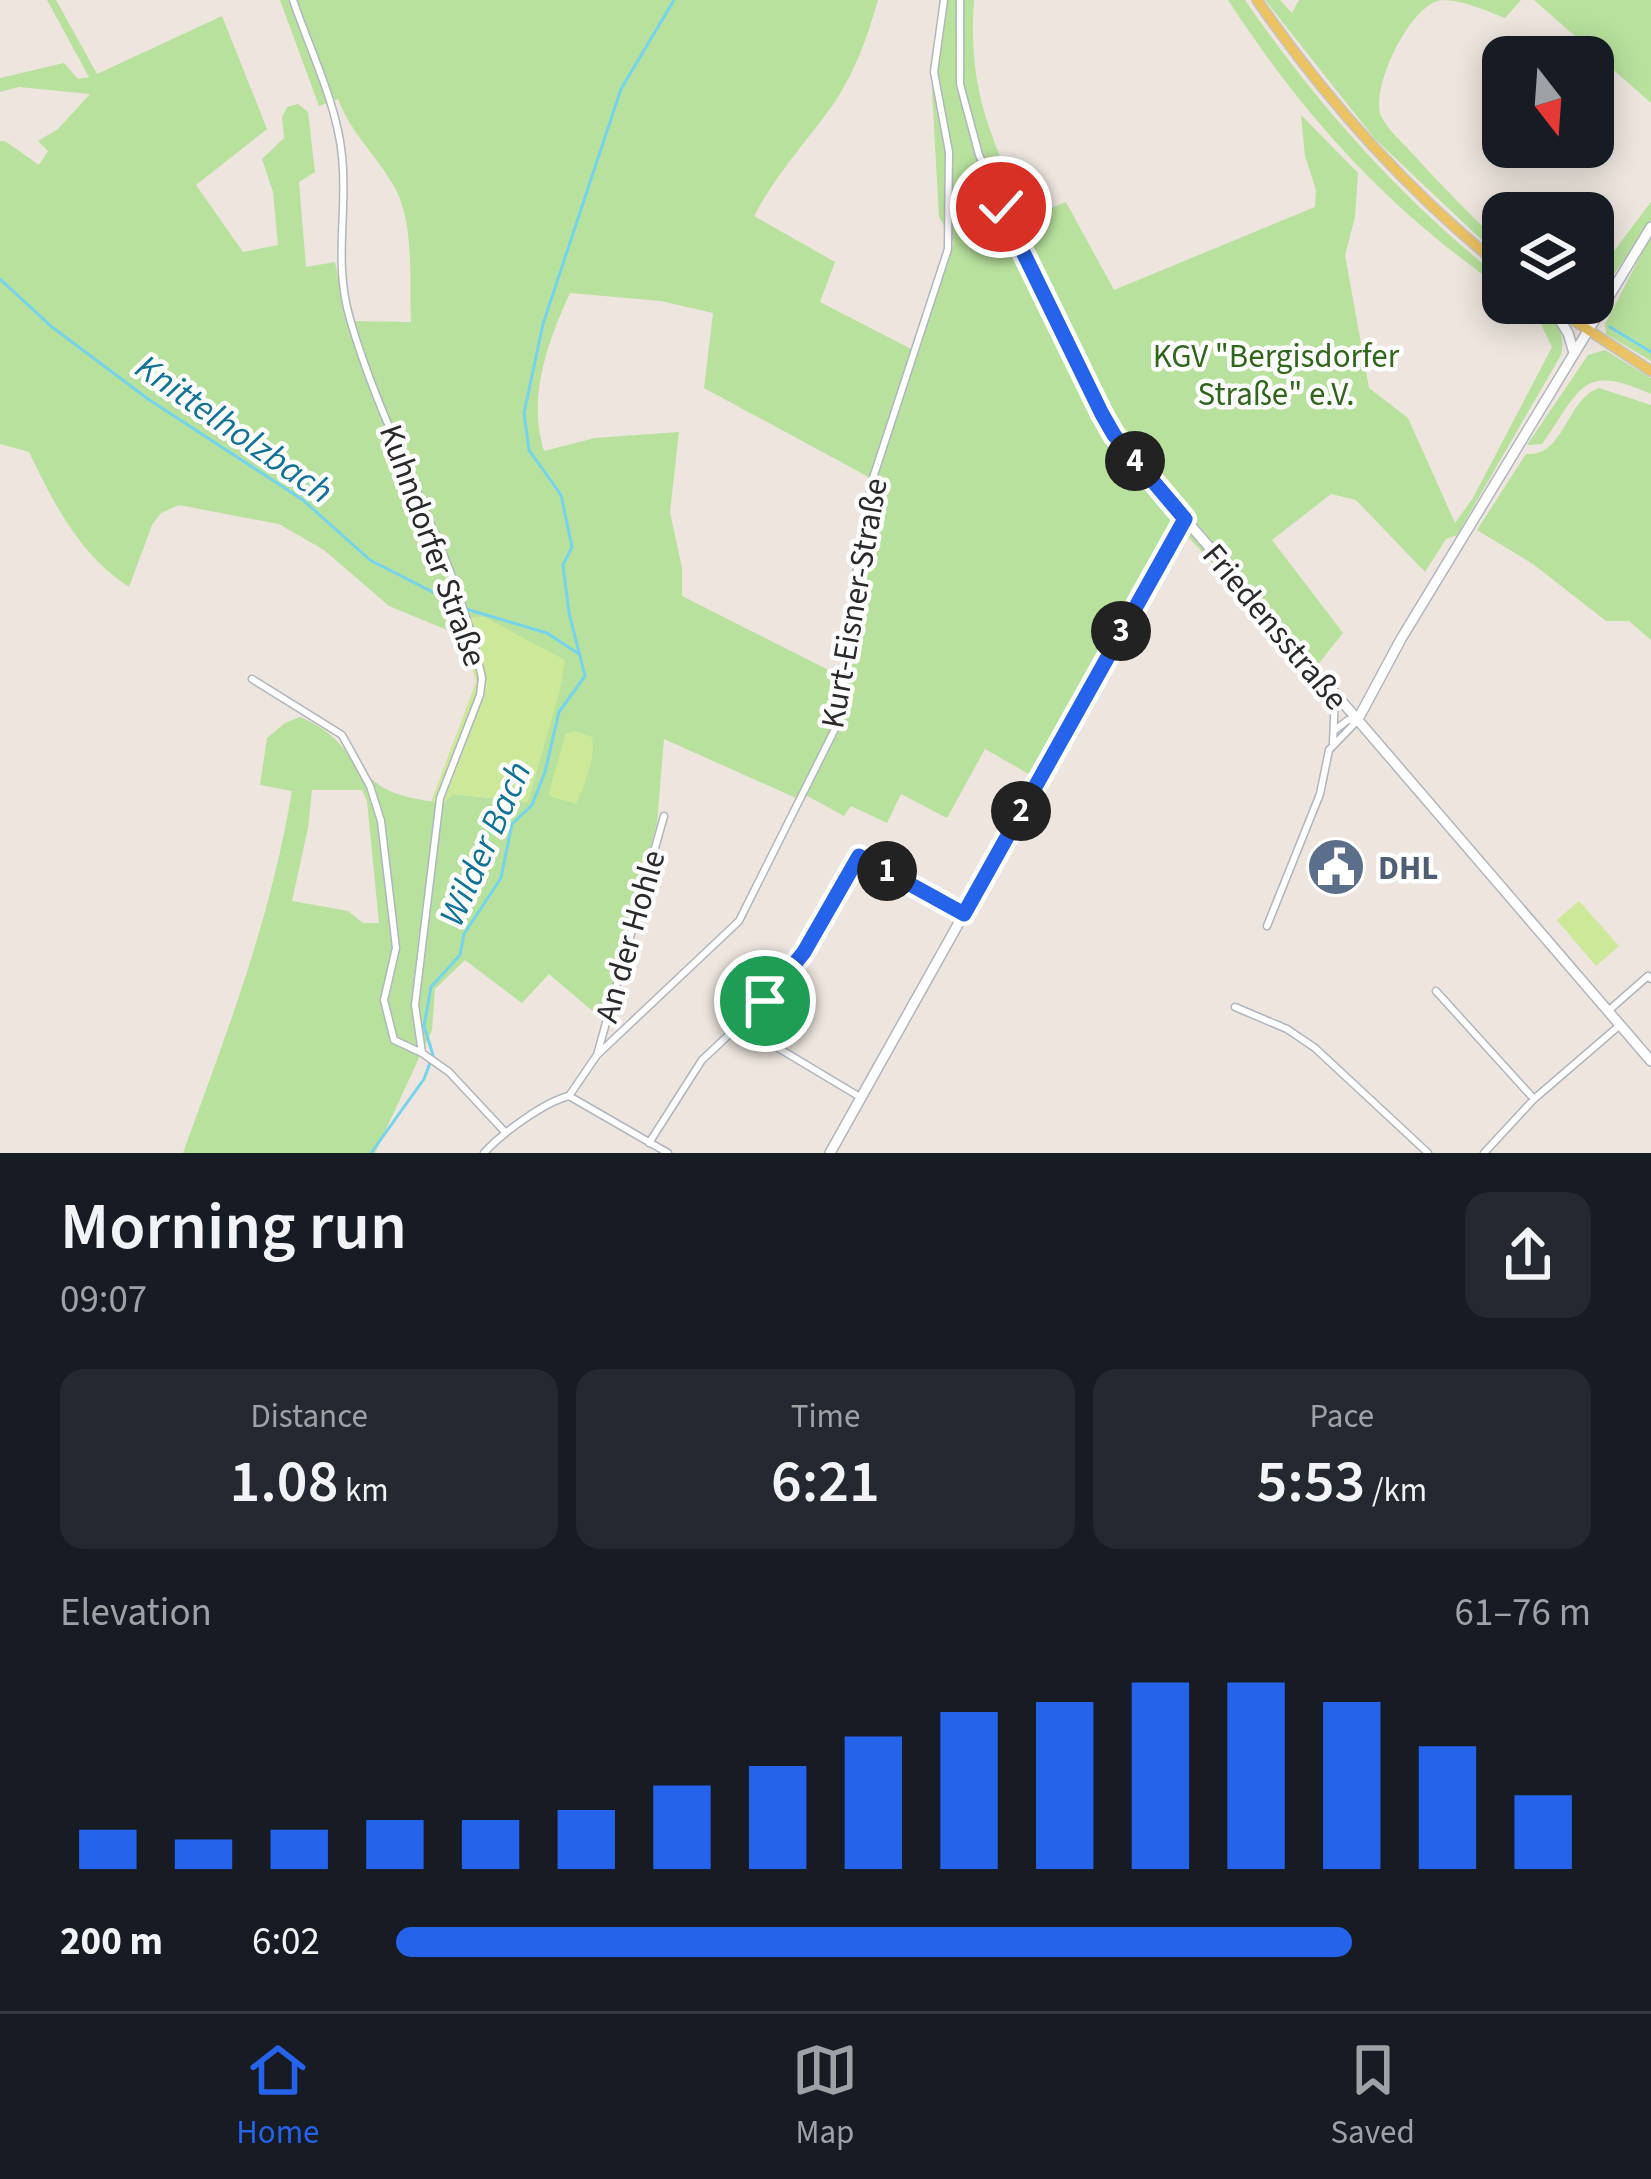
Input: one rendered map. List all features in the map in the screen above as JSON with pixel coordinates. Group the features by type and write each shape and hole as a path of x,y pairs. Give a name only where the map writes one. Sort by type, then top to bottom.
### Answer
{"main road":[{"path":"1257,0 1363,136 1482,250"},
{"path":"1577,324 1651,371"}],"street":[{"name":"Kuhndorfer Straße","path":"292,0 340,140 339,259 351,323 447,567 482,678 440,798 415,1005 428,1057"},
{"name":"Kurt-Eisner-Straße","path":"484,1153 505,1132 569,1096 597,1055 739,922 840,719 859,550 872,481 948,249 949,152 937,100 934,56 944,0"},
{"name":"Friedensstraße","path":"960,0 960,84 980,155 1108,424 1335,696 1651,1061"},
{"path":"1333,743 1357,721 1400,639 1651,227"},
{"path":"1562,324 1574,352"},
{"path":"830,1153 1185,519"},
{"path":"252,679 342,735 358,758 376,802 386,858 396,949 385,988 385,1015 394,1040 428,1057 505,1132"},
{"path":"1267,926 1320,794 1335,730 1335,696"},
{"path":"1335,730 1348,720 1357,721"},
{"name":"An der Hohle","path":"597,1055 664,816"},
{"path":"649,1143 695,1070 765,1001 804,952 859,856 964,914"},
{"path":"1608,1011 1648,976 1651,980"},
{"path":"1436,991 1534,1100"},
{"path":"1234,1007 1287,1029 1316,1048 1428,1153"},
{"path":"737,1024 860,1097"},
{"path":"1484,1153 1534,1100 1621,1025"},
{"path":"569,1096 668,1153"}],"green space":[{"name":"KGV \"Bergisdorfer Straße\" e.V.","path":"47,0 56,0 97,74 222,16 267,129 196,185 243,252 278,245 273,192 262,159 284,138 282,117 287,107 298,104 308,112 315,172 299,182 306,267 335,262 347,321 411,322 406,219 395,188 338,99 319,106 280,0 878,0 860,55 840,94 754,216 835,262 820,302 917,352 954,242 939,217 932,91 947,0 974,0 974,58 983,109 1025,209 1044,211 1066,202 1114,290 1315,207 1301,115 1358,173 1355,217 1345,255 1369,388 1408,418 1455,523 1473,498 1552,347 1541,324 1555,324 1560,331 1561,355 1457,535 1446,539 1425,572 1356,500 1331,494 1272,540 1343,633 1308,677 1228,579 1170,518 1034,777 985,749 947,818 901,794 887,823 851,806 844,816 800,792 796,798 664,739 657,823 603,1020 549,974 522,1003 465,960 435,989 432,1030 375,1153 183,1153 246,975 283,839 292,791 260,785 267,738 300,717 327,732 369,776 393,792 444,803 452,794 528,802 503,628 484,617 459,619 464,637 389,606 324,550 279,524 179,505 161,513 152,525 129,587 82,544 29,452 0,444 0,141 39,165 48,151 38,141 58,129 90,94 19,87 0,92 0,78 64,63 78,79 89,77","holes":["570,293 661,301 713,313 704,388 876,481 850,681 682,596 682,568 670,512 679,432 595,438 544,451 538,410 542,370","312,790 362,790 367,801 379,923 363,923 348,911 292,901"]},
{"path":"1228,0 1245,0 1364,150 1482,263 1482,274 1385,193 1318,122"},
{"path":"1265,0 1280,0 1292,13 1299,0 1442,0 1417,16 1395,49 1381,87 1381,116 1482,225 1482,240 1375,139"},
{"path":"1442,0 1521,0 1505,18"},
{"path":"1534,0 1651,0 1651,103 1614,70 1614,36 1575,36"},
{"path":"1651,202 1651,220 1614,274 1614,251"},
{"path":"1651,236 1651,361 1606,334 1605,324 1614,324 1614,307"},
{"path":"1605,350 1651,378 1651,394 1610,381 1596,382 1575,396 1542,444 1527,445 1588,355"},
{"path":"1599,388 1651,405 1651,640 1629,621 1606,621 1533,564 1477,530 1526,454 1549,446 1579,403"},
{"path":"484,617 565,660 528,802 453,794 444,803 431,802 476,682 458,619"},
{"path":"566,733 592,737 593,745 576,804 549,796"},
{"path":"1579,901 1619,946 1596,966 1557,920"}],"waterway":[{"name":"Wilder Bach","path":"371,1153 424,1079 433,1055 424,1026 431,987 460,955 464,934 501,878 512,824 532,805 559,712 585,676 569,613 563,565 572,547 561,495 529,450 524,413 543,324 621,89 674,0"},
{"name":"Knittelholzbach","path":"0,279 52,327 148,399 303,500 370,560 452,602"},
{"path":"1610,327 1651,352"},
{"name":"Knittelholzbach","path":"466,609 547,633 579,654"}],"place":[{"name":"DHL","path":"1336,867"}],"route":[{"path":"765,1001 804,952 859,856 964,914 1185,519 1114,435 1001,207"}]}
